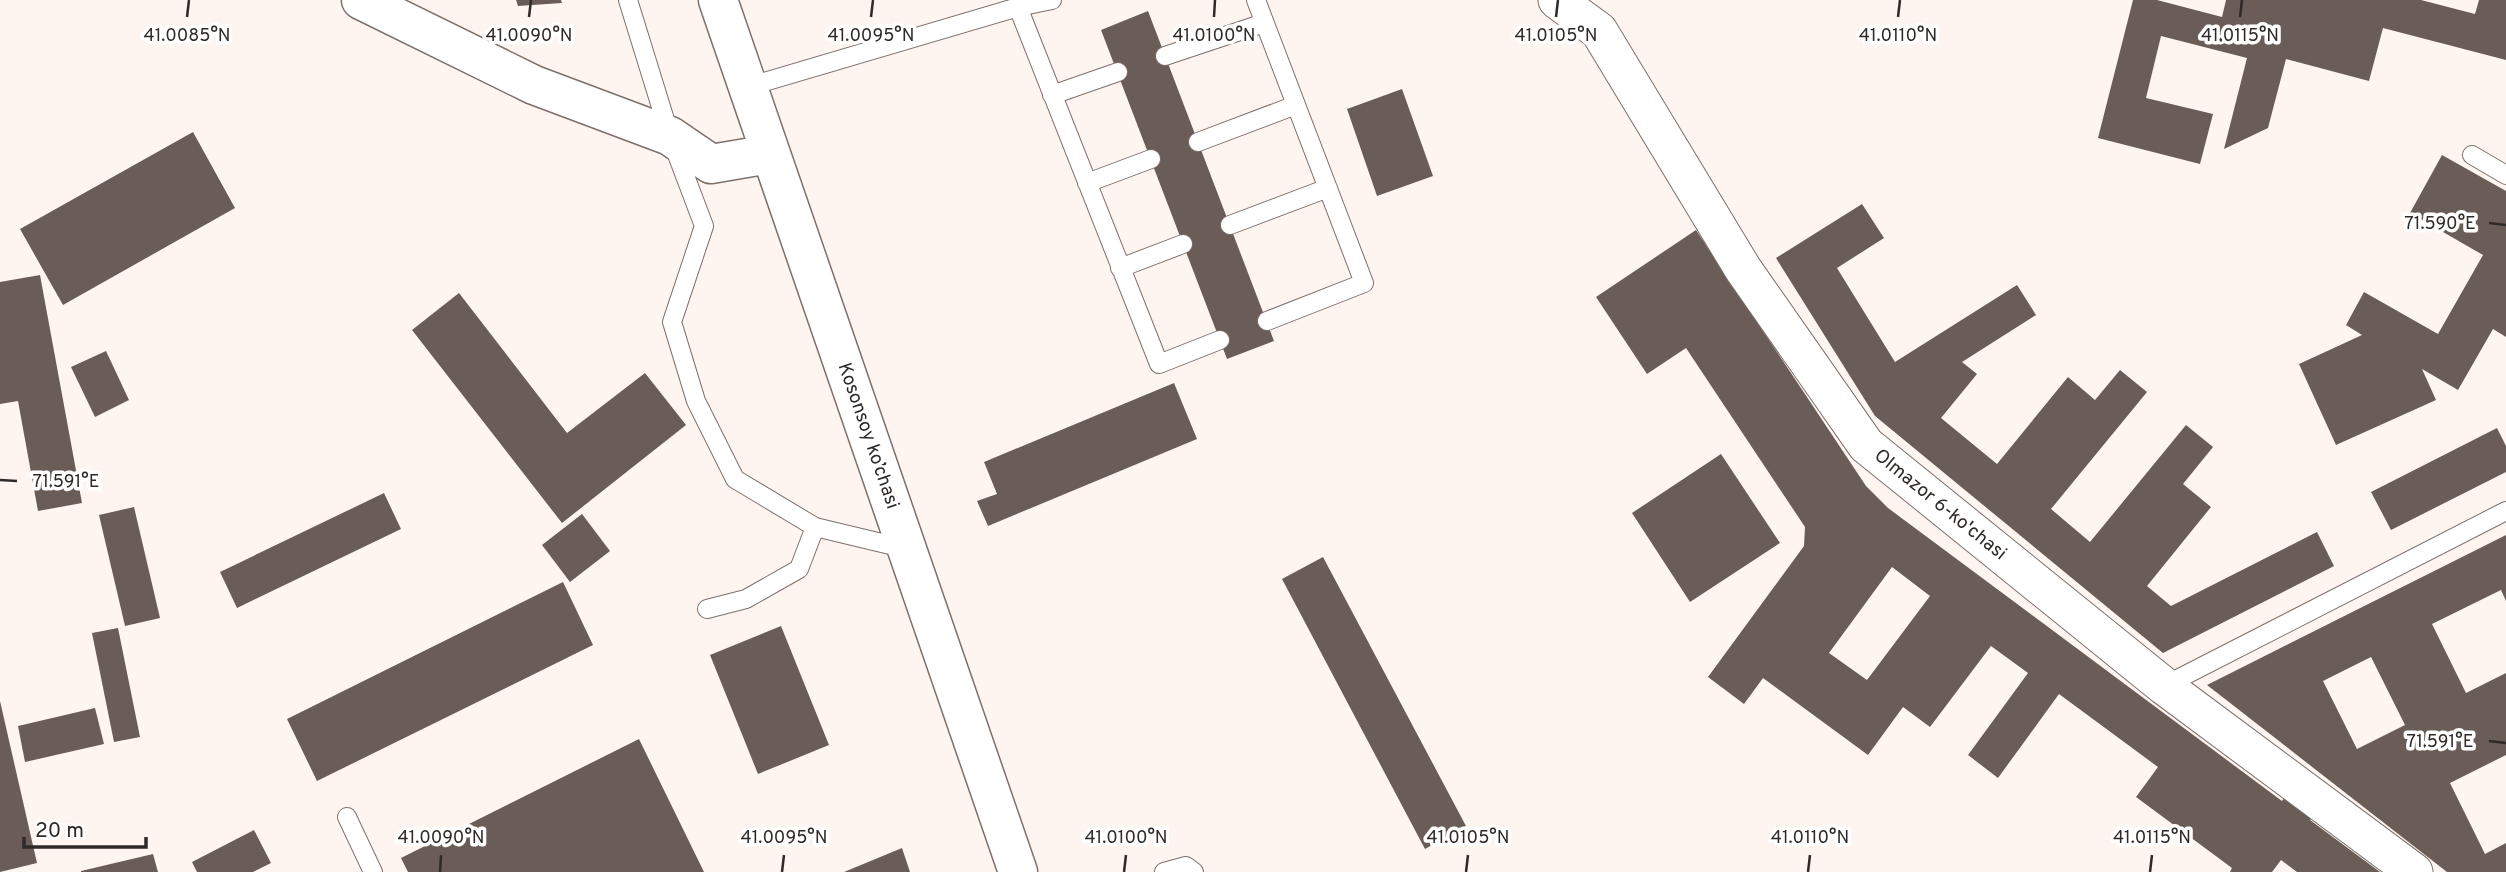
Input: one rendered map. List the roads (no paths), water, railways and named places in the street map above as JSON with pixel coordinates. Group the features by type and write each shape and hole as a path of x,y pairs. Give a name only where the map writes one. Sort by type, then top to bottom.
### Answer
{"main road":[{"path":"361,0 534,85 670,136 711,164 770,154"},
{"name":"Kosonsoy ko’chasi","path":"718,0 1018,872"}],"street":[{"name":"Olmazor 6-ko'chasi","path":"1557,0 1599,31 1744,269 1866,446 2164,686 2414,872"}],"lane":[{"path":"628,0 670,136 704,226 672,321 696,401 736,479 815,527 907,549"},
{"path":"747,87 1052,0"},
{"path":"1256,0 1364,283 1267,321"},
{"path":"1018,8 1159,364 1220,340"},
{"path":"1165,56 1264,23"},
{"path":"1052,94 1118,72"},
{"path":"1198,142 1296,105"},
{"path":"2472,155 2506,175"},
{"path":"1087,183 1151,159"},
{"path":"1230,225 1328,188"},
{"path":"1120,268 1183,244"},
{"path":"2164,686 2506,511"},
{"path":"707,609 746,599 799,569 815,527"},
{"path":"347,817 373,872"},
{"path":"1164,872 1186,866 1194,872"}]}
